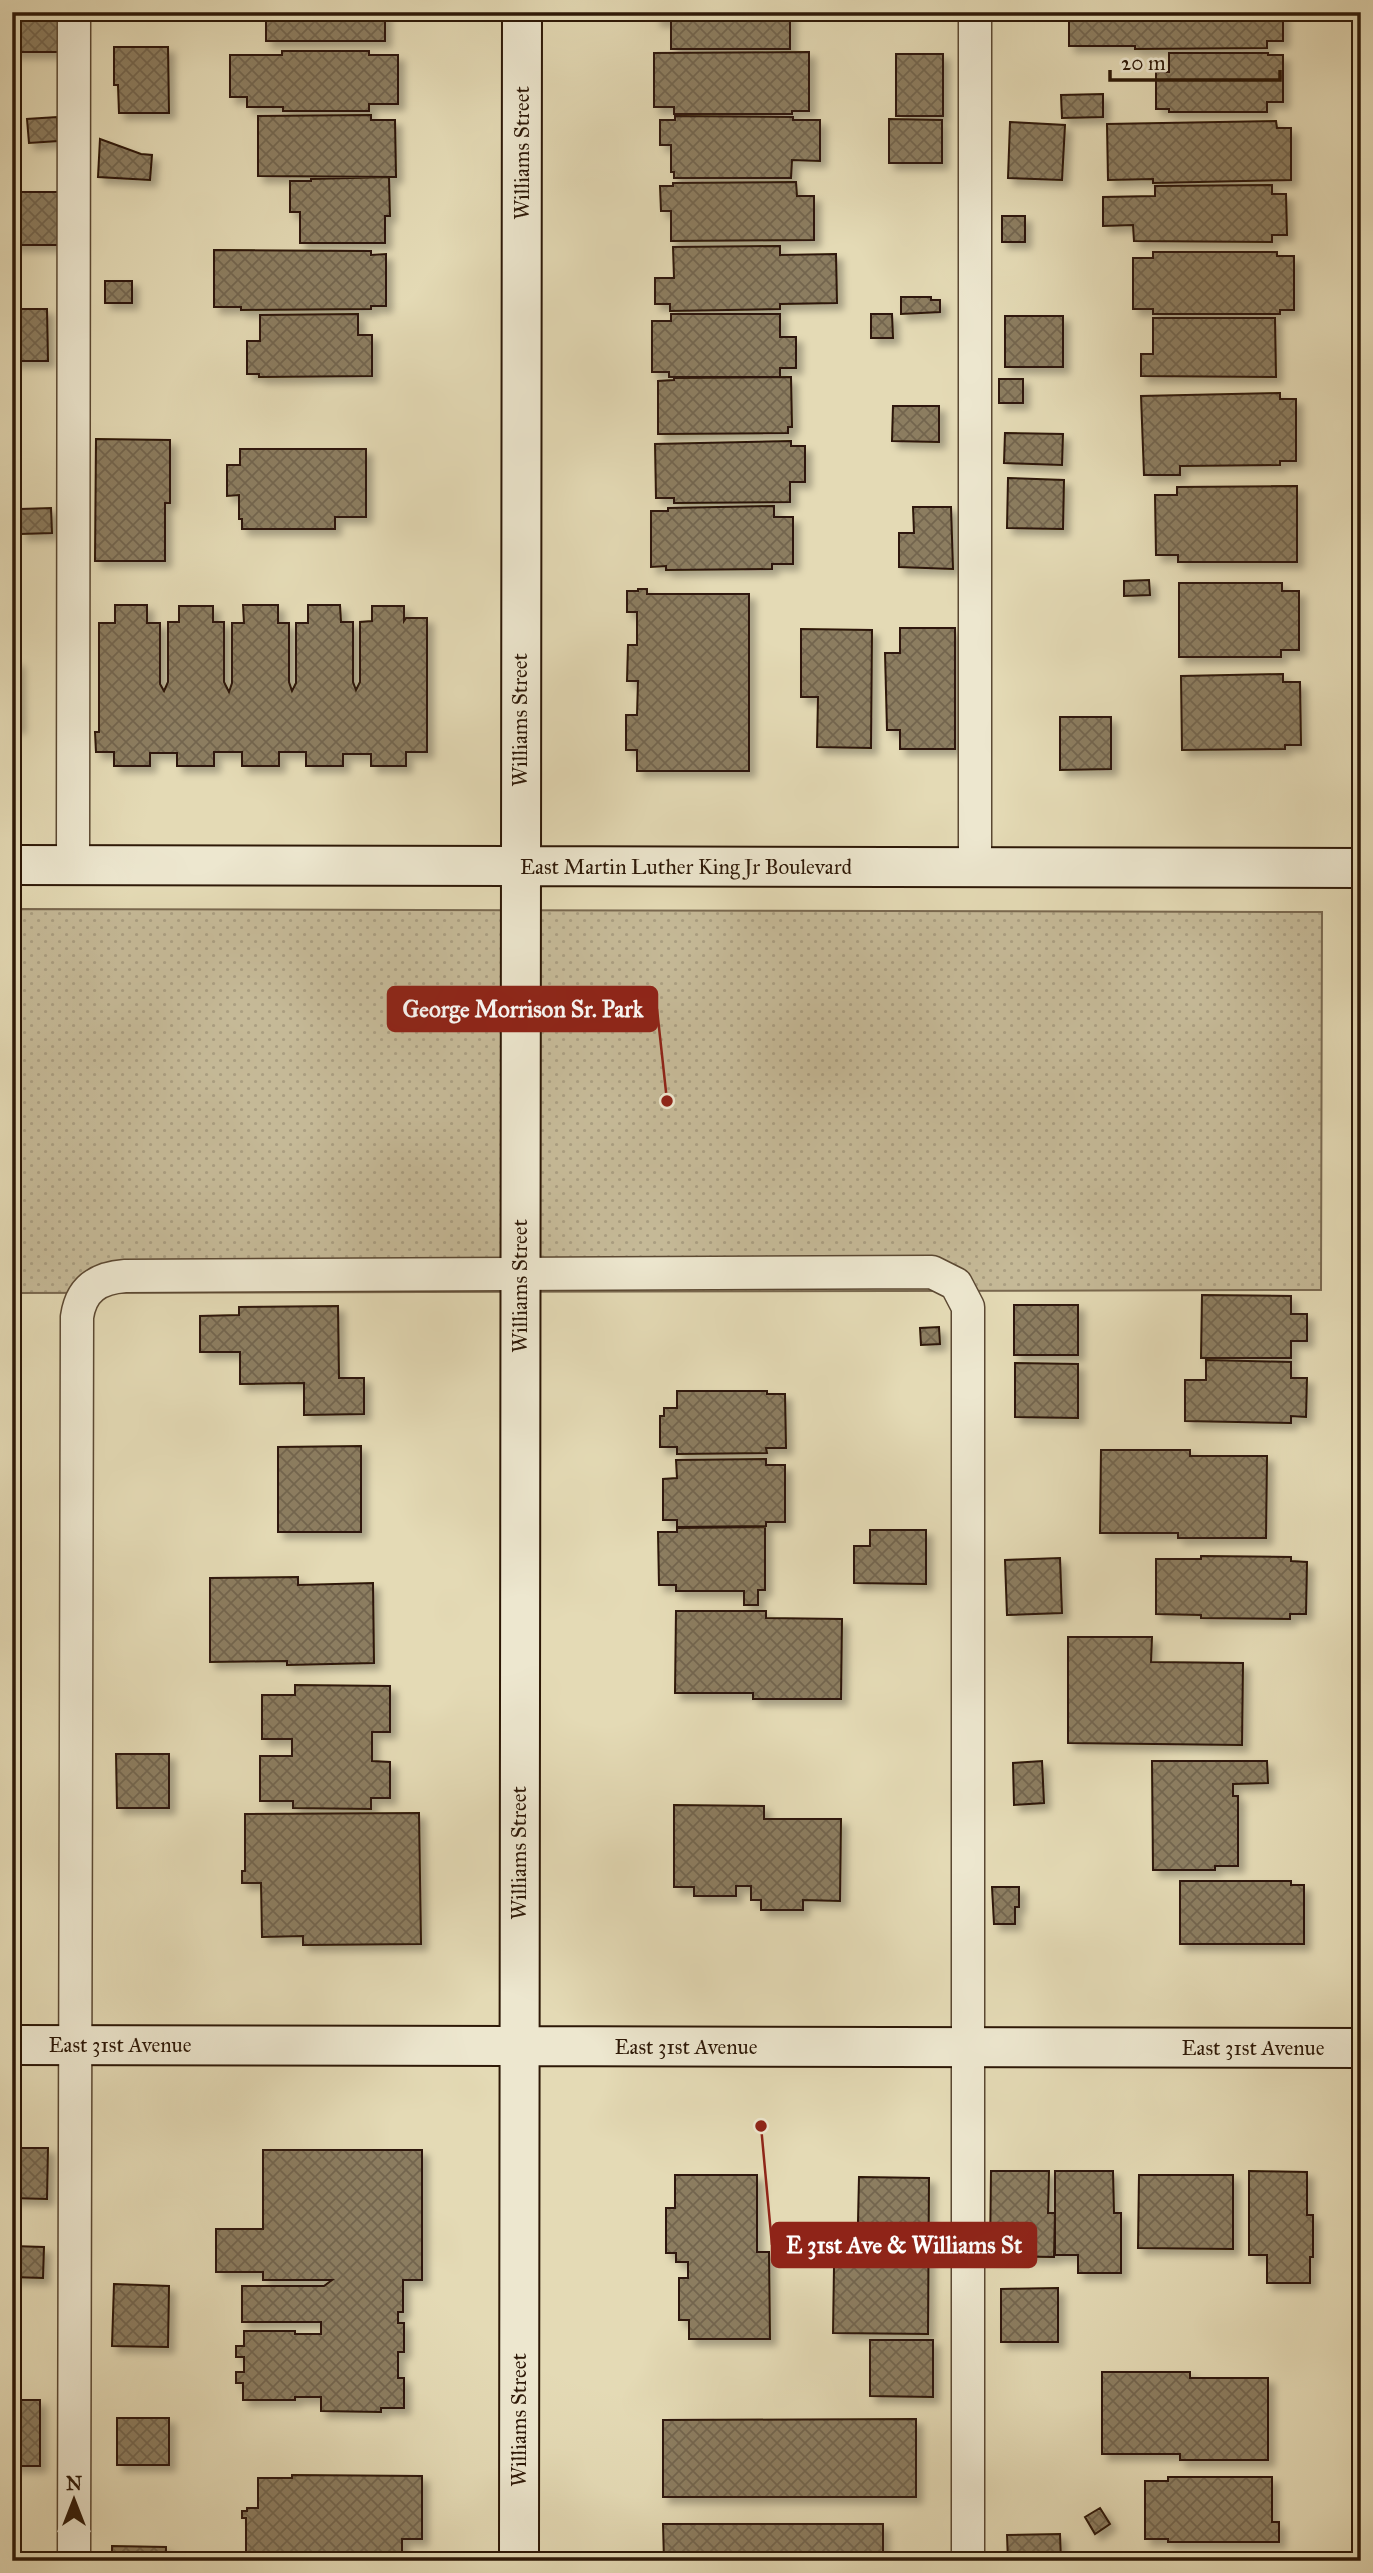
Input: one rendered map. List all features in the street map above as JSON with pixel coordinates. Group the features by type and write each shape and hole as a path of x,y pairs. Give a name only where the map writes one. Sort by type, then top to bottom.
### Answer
{"main road":[{"name":"Williams Street","path":"519,2561 522,12"},
{"name":"East Martin Luther King Jr Boulevard","path":"12,865 1361,868"},
{"name":"East 31st Avenue","path":"12,2045 1361,2049"}],"lane":[{"path":"73,865 74,12"},
{"path":"975,12 975,867"},
{"path":"74,2561 77,1317 79,1304 86,1291 97,1282 110,1277 932,1272 956,1284 968,1307 968,2561"}],"shaded area":[{"path":"12,909 1322,912 1321,1290 12,1293"}],"building":[{"path":"12,12 58,12 59,52 12,52"},
{"path":"266,12 385,12 385,41 266,41"},
{"path":"655,12 790,12 790,49 671,49 671,20 655,20"},
{"path":"1069,12 1283,12 1283,41 1267,41 1267,48 1135,49 1135,46 1069,46"},
{"path":"114,47 168,47 169,113 119,113 118,85 114,85"},
{"path":"282,51 369,51 369,55 398,55 398,104 369,104 369,111 283,111 283,107 247,107 247,97 230,97 230,55 282,55"},
{"path":"809,52 809,111 792,111 792,114 674,114 674,107 654,107 654,53"},
{"path":"1169,53 1283,55 1283,102 1267,102 1267,112 1169,112 1169,109 1156,109 1156,72 1169,72"},
{"path":"896,54 943,54 943,116 896,116"},
{"path":"1103,94 1103,117 1062,118 1061,95"},
{"path":"371,115 371,120 395,120 396,177 258,176 258,116"},
{"path":"675,116 793,117 793,120 820,120 820,161 792,160 791,178 674,178 674,172 671,172 671,145 660,145 660,120 675,120"},
{"path":"57,117 58,141 29,143 27,119"},
{"path":"889,119 942,120 942,163 889,163"},
{"path":"1276,121 1277,128 1291,128 1291,180 1153,183 1153,179 1108,180 1107,124"},
{"path":"1010,122 1065,125 1062,180 1008,178"},
{"path":"100,139 141,154 152,155 150,180 98,177"},
{"path":"389,177 390,216 385,216 385,243 300,243 300,212 290,212 290,181"},
{"path":"796,182 797,196 814,196 814,240 671,241 671,211 661,211 660,186 673,186 673,183"},
{"path":"1272,185 1272,194 1286,194 1287,235 1272,235 1272,242 1134,241 1133,225 1103,226 1103,197 1155,196 1155,186"},
{"path":"12,192 59,192 59,245 12,245"},
{"path":"1002,216 1025,216 1025,242 1002,242"},
{"path":"780,246 780,255 836,254 837,303 780,304 780,309 670,311 670,304 655,304 655,278 674,278 673,247"},
{"path":"214,250 371,251 371,255 386,254 386,306 371,306 371,309 241,310 241,307 214,307"},
{"path":"1153,252 1277,252 1277,256 1294,256 1294,310 1280,310 1280,314 1153,314 1153,309 1133,309 1133,258 1153,258"},
{"path":"105,281 132,281 132,303 105,303"},
{"path":"901,297 931,297 931,300 940,300 940,312 901,314"},
{"path":"12,309 47,309 48,361 12,361"},
{"path":"358,314 358,335 372,335 372,376 259,377 259,374 247,374 247,341 260,341 260,315"},
{"path":"671,314 780,314 780,337 796,337 796,368 780,368 780,377 669,377 669,372 652,372 652,321 671,321"},
{"path":"871,314 892,314 893,338 871,338"},
{"path":"1005,316 1063,316 1063,367 1005,367"},
{"path":"1153,318 1275,318 1276,377 1141,376 1141,354 1153,354"},
{"path":"791,377 792,427 788,427 788,433 658,434 658,381 674,378"},
{"path":"999,379 1023,379 1023,403 999,403"},
{"path":"1280,393 1280,399 1296,399 1296,461 1280,461 1280,465 1180,466 1180,475 1144,475 1141,396"},
{"path":"893,406 939,406 939,442 892,441"},
{"path":"1005,433 1063,434 1062,465 1004,463"},
{"path":"96,439 170,440 170,503 165,503 165,561 95,561"},
{"path":"791,441 791,446 805,446 805,482 790,482 790,502 674,503 674,498 656,498 655,444"},
{"path":"240,449 366,449 366,517 335,517 335,529 242,529 242,519 239,519 239,495 227,496 227,465 240,465"},
{"path":"1008,478 1064,480 1063,529 1007,528"},
{"path":"1297,486 1297,562 1178,562 1178,555 1156,555 1155,495 1177,495 1177,487"},
{"path":"774,506 774,517 793,517 793,564 772,564 772,569 666,570 666,566 651,567 651,511 668,511 668,508"},
{"path":"913,507 951,507 953,569 899,567 899,533 914,533"},
{"path":"51,508 52,533 21,534 21,509"},
{"path":"1149,580 1150,595 1124,596 1124,581"},
{"path":"1179,583 1282,583 1282,591 1299,591 1299,650 1281,650 1281,657 1179,657"},
{"path":"647,589 647,594 749,594 749,771 637,771 637,750 626,750 626,715 637,715 638,681 627,681 628,645 637,645 637,612 627,612 627,591"},
{"path":"115,605 147,605 147,623 160,623 160,684 164,691 168,682 168,622 179,622 179,606 213,606 213,622 224,622 224,682 229,692 232,683 232,623 244,623 243,605 278,605 278,623 289,623 289,682 292,691 296,683 296,623 308,623 308,605 340,605 341,622 353,622 353,682 356,690 360,682 360,622 372,621 372,606 404,606 404,621 406,618 427,618 427,752 406,752 406,766 371,766 371,754 343,754 343,766 306,766 306,752 279,752 279,766 242,766 242,752 214,752 214,766 177,766 177,753 150,753 150,766 114,766 114,752 96,752 95,732 99,732 99,623 115,623"},
{"path":"900,628 955,628 955,749 900,749 900,730 887,730 885,653 900,653"},
{"path":"801,629 872,630 871,748 817,747 818,697 801,697"},
{"path":"12,661 18,661 19,727 12,727"},
{"path":"1283,674 1283,682 1300,682 1301,745 1285,745 1285,749 1182,750 1181,676"},
{"path":"1060,717 1111,717 1111,769 1060,770"},
{"path":"1202,1295 1291,1296 1291,1314 1307,1314 1307,1341 1291,1341 1291,1358 1201,1358"},
{"path":"1014,1305 1078,1305 1078,1355 1014,1355"},
{"path":"338,1306 339,1378 364,1378 364,1414 304,1415 304,1383 240,1384 240,1352 200,1352 200,1316 239,1315 239,1307"},
{"path":"939,1327 940,1344 921,1345 920,1328"},
{"path":"1206,1360 1291,1362 1291,1378 1307,1378 1306,1417 1291,1416 1291,1423 1185,1421 1185,1380 1206,1380"},
{"path":"1015,1363 1078,1364 1078,1418 1015,1417"},
{"path":"677,1391 767,1391 767,1394 785,1394 786,1448 766,1448 767,1453 677,1454 677,1447 660,1447 660,1416 664,1416 664,1408 677,1408"},
{"path":"361,1446 361,1532 278,1532 278,1447"},
{"path":"1101,1450 1190,1450 1190,1456 1267,1456 1266,1538 1178,1538 1178,1533 1100,1533"},
{"path":"766,1459 766,1465 785,1465 785,1522 766,1522 766,1526 677,1527 677,1520 663,1520 663,1479 677,1478 676,1460"},
{"path":"765,1527 765,1590 758,1590 758,1605 744,1605 744,1591 676,1591 676,1585 659,1585 658,1532 677,1532 677,1528"},
{"path":"870,1530 926,1530 926,1584 854,1583 854,1546 870,1546"},
{"path":"1201,1556 1291,1557 1291,1561 1307,1562 1306,1614 1290,1614 1290,1619 1201,1618 1201,1615 1156,1614 1156,1559 1201,1559"},
{"path":"1060,1558 1062,1613 1007,1615 1005,1560"},
{"path":"298,1577 298,1585 373,1583 374,1663 287,1665 287,1661 210,1662 210,1578"},
{"path":"676,1611 766,1611 766,1618 842,1619 841,1699 753,1699 753,1693 675,1693"},
{"path":"1068,1637 1152,1637 1151,1662 1243,1663 1242,1745 1068,1743"},
{"path":"295,1685 390,1686 390,1732 372,1732 372,1761 390,1762 390,1798 371,1798 371,1809 293,1808 293,1801 260,1801 260,1756 292,1756 292,1739 262,1739 262,1695 295,1695"},
{"path":"116,1754 169,1754 169,1808 117,1808"},
{"path":"1042,1761 1044,1803 1014,1805 1013,1763"},
{"path":"1152,1761 1267,1761 1268,1783 1233,1784 1233,1796 1238,1796 1238,1866 1215,1866 1215,1870 1153,1870"},
{"path":"674,1805 764,1806 764,1819 841,1819 840,1901 803,1900 803,1910 761,1910 761,1900 751,1900 751,1886 736,1886 736,1896 694,1896 694,1887 674,1887"},
{"path":"419,1813 421,1944 303,1945 303,1936 262,1937 261,1883 242,1883 242,1871 245,1871 245,1814"},
{"path":"1180,1881 1291,1881 1291,1885 1304,1885 1304,1944 1180,1944"},
{"path":"992,1887 1019,1887 1019,1907 1015,1907 1015,1924 994,1924"},
{"path":"12,2148 48,2148 47,2199 12,2198"},
{"path":"263,2150 422,2150 422,2280 403,2280 403,2312 398,2312 398,2323 404,2323 404,2352 398,2352 398,2378 404,2378 404,2408 381,2408 381,2412 321,2411 321,2397 243,2400 243,2383 236,2383 236,2372 244,2372 244,2357 236,2357 236,2346 244,2346 244,2331 321,2334 321,2322 242,2322 242,2286 324,2286 332,2280 263,2280 263,2272 216,2272 216,2229 263,2229"},
{"path":"991,2171 1049,2171 1048,2213 1055,2213 1054,2257 990,2256"},
{"path":"1055,2171 1113,2171 1114,2213 1121,2213 1121,2273 1078,2273 1078,2255 1055,2255"},
{"path":"1249,2171 1307,2172 1307,2215 1313,2215 1310,2283 1267,2283 1267,2255 1249,2255"},
{"path":"675,2175 757,2175 757,2252 769,2252 770,2339 689,2339 689,2320 679,2320 679,2278 688,2278 688,2262 676,2262 676,2253 666,2253 666,2208 675,2208"},
{"path":"1139,2175 1233,2175 1233,2249 1138,2248"},
{"path":"859,2177 929,2178 928,2334 833,2333 834,2267 857,2267"},
{"path":"12,2246 44,2247 43,2278 12,2277"},
{"path":"114,2284 169,2286 168,2347 112,2346"},
{"path":"1058,2288 1058,2342 1001,2342 1001,2289"},
{"path":"870,2340 933,2340 933,2397 870,2396"},
{"path":"1102,2372 1190,2372 1190,2378 1268,2378 1268,2460 1180,2460 1180,2454 1102,2454"},
{"path":"12,2400 40,2400 40,2466 12,2466"},
{"path":"117,2418 169,2418 169,2465 117,2465"},
{"path":"916,2419 916,2497 663,2497 663,2420"},
{"path":"292,2475 422,2476 422,2539 402,2539 402,2561 250,2561 250,2557 246,2557 246,2518 242,2518 242,2511 258,2508 258,2478 292,2478"},
{"path":"1168,2477 1272,2477 1272,2522 1279,2522 1279,2542 1168,2542 1168,2539 1145,2539 1145,2481 1168,2481"},
{"path":"1100,2508 1110,2524 1095,2534 1085,2517"},
{"path":"663,2524 883,2524 883,2561 664,2561"},
{"path":"1060,2534 1061,2561 1008,2561 1007,2535"},
{"path":"112,2546 166,2547 166,2561 112,2561"}],"place":[{"name":"George Morrison Sr. Park","path":"667,1101"},
{"name":"E 31st Ave & Williams St","path":"761,2126"}]}
